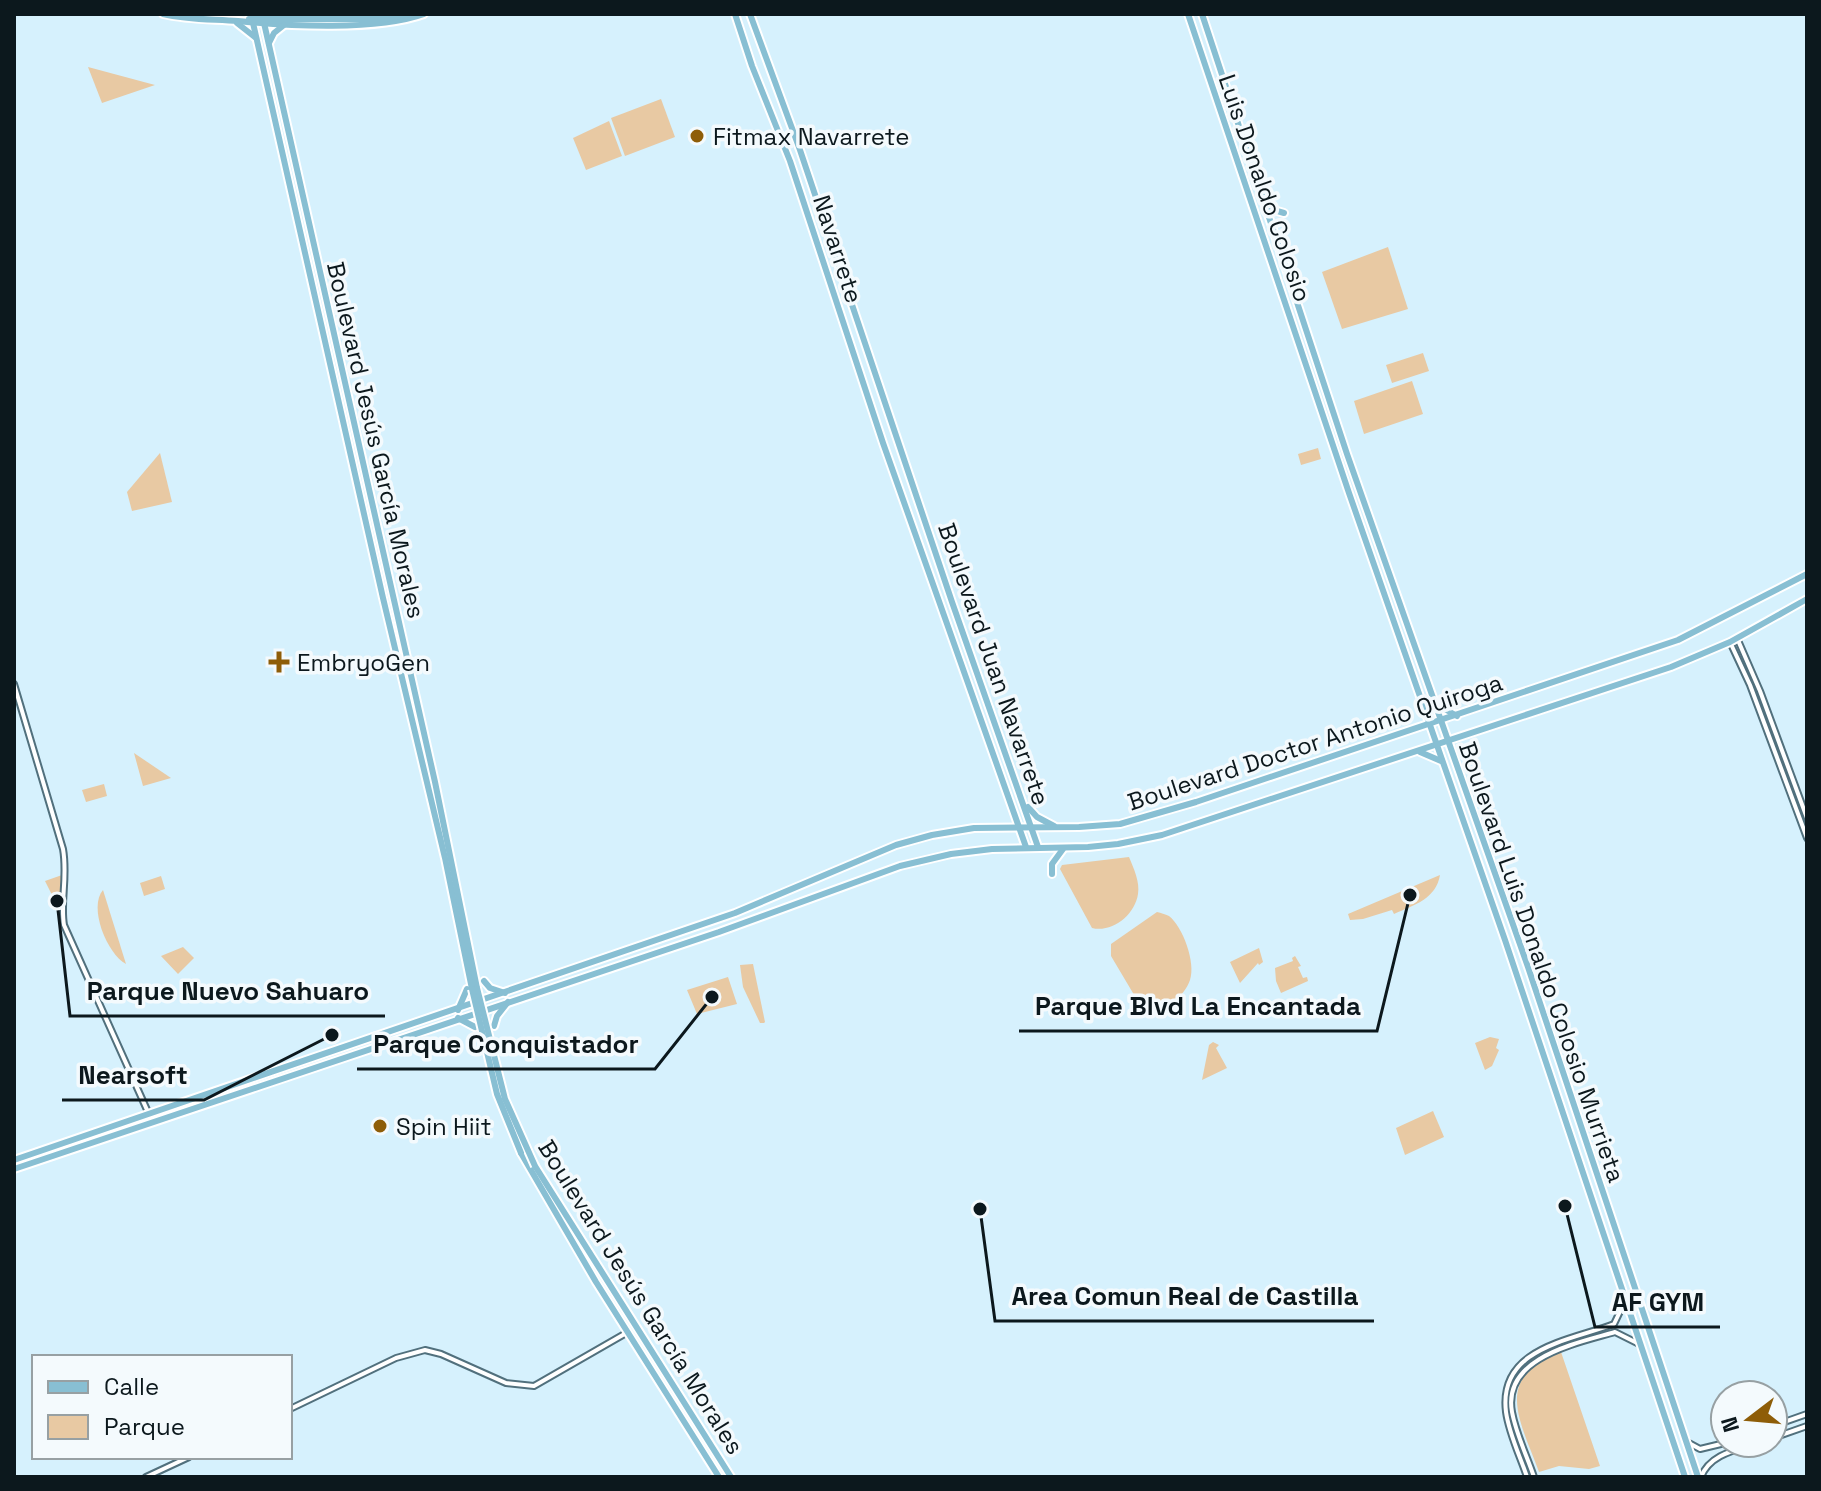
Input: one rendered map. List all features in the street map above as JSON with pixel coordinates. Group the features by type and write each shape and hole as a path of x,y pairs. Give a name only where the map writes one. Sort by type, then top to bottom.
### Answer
{"main road":[{"path":"163,14 225,21 263,19 394,23 424,14"},
{"path":"269,43 277,29 285,25 388,19 409,14"},
{"name":"Navarrete","path":"735,14 790,161 901,496"},
{"name":"Navarrete","path":"750,14 800,150 916,492"},
{"name":"Luis Donaldo Colosio","path":"1188,14 1310,372"},
{"name":"Luis Donaldo Colosio","path":"1202,14 1320,369"},
{"path":"238,19 257,39"},
{"name":"Boulevard Jesús García Morales","path":"252,19 345,431 448,858 492,1078 521,1153 628,1332 721,1477"},
{"path":"263,19 285,25"},
{"name":"Boulevard Jesús García Morales","path":"263,19 498,1079 535,1166 731,1477"},
{"path":"1199,46 1209,47 1217,57"},
{"path":"1267,208 1284,213"},
{"path":"1278,282 1289,295 1295,294"},
{"path":"1287,308 1295,308 1304,319"},
{"name":"Boulevard Luis Donaldo Colosio Murrieta","path":"1320,369 1534,987 1699,1477"},
{"name":"Boulevard Luis Donaldo Colosio Murrieta","path":"1310,372 1685,1477"},
{"path":"345,431 356,430"},
{"path":"1335,448 1342,448 1347,454"},
{"name":"Boulevard Juan Navarrete","path":"916,492 1038,847"},
{"name":"Boulevard Juan Navarrete","path":"901,496 1026,847"},
{"path":"1367,545 1375,556 1385,557"},
{"name":"Boulevard Doctor Antonio Quiroga","path":"151,1118 698,926 896,845 932,835 999,827 1099,826 1143,818 1678,640 1807,574"},
{"path":"1386,599 1402,635 1413,639"},
{"name":"Boulevard Doctor Antonio Quiroga","path":"151,1118 687,942 900,866 951,854 1026,847 1118,844 1162,835 1671,667 1733,640 1807,599"},
{"path":"1435,703 1457,716"},
{"path":"1414,730 1422,719 1423,706"},
{"path":"1455,760 1457,744 1463,737"},
{"path":"1416,751 1428,753 1441,761"},
{"path":"999,827 1009,816 1010,800"},
{"path":"1013,810 1019,812 1025,805 1037,817 1057,827"},
{"path":"1052,874 1052,864 1064,848"},
{"path":"1489,897 1501,916 1510,917"},
{"path":"675,946 675,937 698,926"},
{"path":"1505,940 1514,940 1534,987"},
{"path":"484,981 490,988 505,993"},
{"path":"458,1010 467,989"},
{"path":"494,1026 497,1016 508,1002"},
{"path":"458,1018 475,1027"},
{"path":"14,1160 151,1118"},
{"path":"14,1169 151,1118"},
{"path":"1659,1398 1669,1395"}],"street":[{"path":"1733,640 1807,818"},
{"path":"1733,640 1807,838"},
{"path":"14,684 17,706 63,849 66,869 64,925 151,1118"},
{"path":"1798,793 1805,792"},
{"path":"1615,1332 1614,1324 1625,1301"},
{"path":"1527,1477 1507,1415 1507,1394 1512,1377 1521,1363 1535,1351 1614,1324"},
{"path":"1597,1330 1599,1337"},
{"path":"292,1408 396,1358 425,1350 506,1383 534,1386 628,1332"},
{"path":"1534,1477 1512,1413 1512,1395 1527,1368 1540,1358 1615,1332 1641,1345"},
{"path":"1685,1441 1700,1449 1709,1447"},
{"path":"146,1477 185,1459"},
{"path":"1699,1477 1713,1459"}],"green space":[{"path":"88,67 155,85 102,103"},
{"path":"661,99 675,137 625,156 611,118"},
{"path":"609,121 622,156 586,170 573,138"},
{"path":"1388,247 1408,309 1342,329 1322,272"},
{"path":"1423,353 1429,371 1392,383 1386,365"},
{"path":"1412,381 1423,414 1364,434 1354,401"},
{"path":"1318,448 1321,459 1301,465 1298,454"},
{"path":"160,453 172,502 132,511 127,492"},
{"path":"134,753 171,778 143,786"},
{"path":"104,784 107,796 86,802 82,790"},
{"path":"1129,857 1138,885 1136,902 1115,925 1092,928 1060,869 1062,865"},
{"path":"62,875 59,909 45,881"},
{"path":"1440,875 1434,890 1416,904 1394,914 1392,910 1350,920 1348,914"},
{"path":"161,876 165,889 144,896 140,883"},
{"path":"103,890 126,964 112,951 102,930 98,907"},
{"path":"1157,912 1169,916 1179,928 1190,955 1191,973 1187,987 1178,998 1146,1015 1111,956 1111,944"},
{"path":"183,947 194,958 178,974 161,956"},
{"path":"1259,948 1263,962 1258,963 1240,983 1230,962"},
{"path":"1295,956 1303,978 1307,977 1308,981 1281,993 1275,968 1293,961"},
{"path":"753,964 764,1023 760,1023 743,987 740,965"},
{"path":"728,977 737,1004 697,1014 687,990"},
{"path":"1490,1037 1499,1039 1496,1048 1499,1050 1492,1066 1485,1070 1475,1043"},
{"path":"1213,1042 1219,1045 1216,1048 1227,1068 1202,1080 1209,1045"},
{"path":"1433,1111 1444,1137 1405,1155 1396,1128"},
{"path":"1561,1352 1600,1466 1589,1469 1559,1466 1539,1472 1519,1418 1519,1387 1526,1374 1539,1362"}],"place":[{"name":"Fitmax Navarrete","path":"697,136"},
{"name":"EmbryoGen","path":"279,662"},
{"name":"Parque Blvd La Encantada","path":"1410,895"},
{"name":"Parque Nuevo Sahuaro","path":"57,901"},
{"name":"Parque Conquistador","path":"712,997"},
{"name":"Nearsoft","path":"332,1035"},
{"name":"Spin Hiit","path":"380,1126"},
{"name":"AF GYM","path":"1565,1206"},
{"name":"Area Comun Real de Castilla","path":"980,1209"}]}
